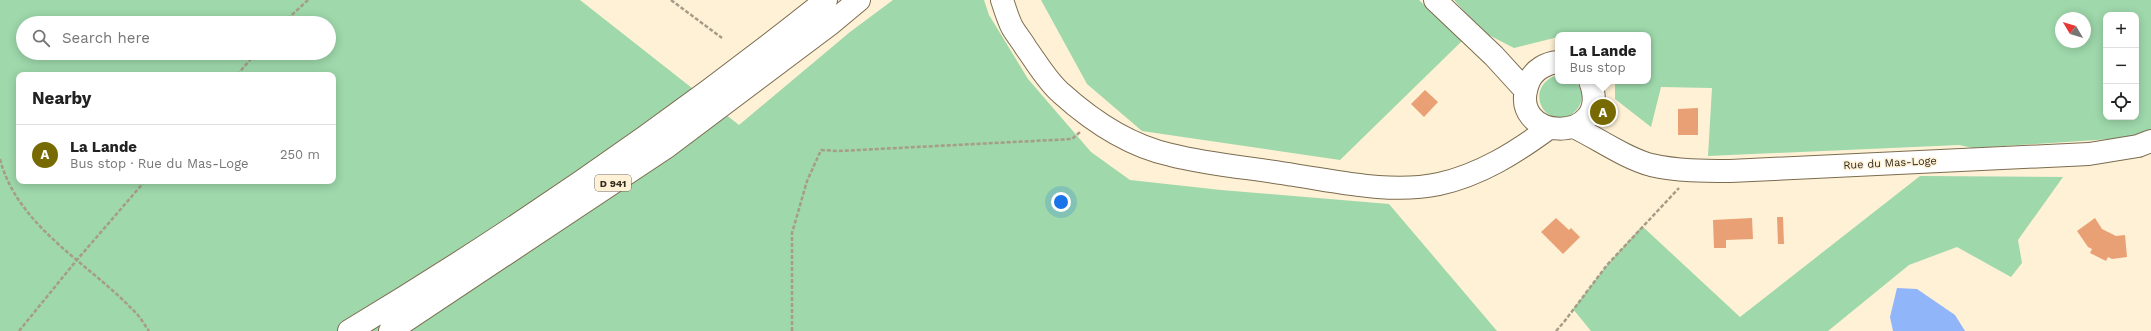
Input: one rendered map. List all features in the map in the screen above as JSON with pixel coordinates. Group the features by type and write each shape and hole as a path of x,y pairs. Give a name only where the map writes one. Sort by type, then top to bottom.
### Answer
{"main road":[{"name":"D 941","path":"349,331 486,245 658,128 773,42 826,0"},
{"name":"D 941","path":"390,331 668,146 806,43 859,0"},
{"path":"1002,0 1012,27 1041,70 1060,93 1095,120 1132,142 1170,155 1364,185 1405,188 1437,184 1462,178 1491,165 1523,147 1549,128"},
{"path":"1435,0 1494,56 1526,91"},
{"path":"1494,56 1548,65"},
{"path":"1548,65 1529,80 1526,91 1526,102 1530,113 1538,122 1549,128 1563,130 1574,127 1584,120 1591,109 1594,97 1591,84"},
{"path":"1591,109 1629,156"},
{"path":"1523,147 1530,113"},
{"name":"Rue du Mas-Loge","path":"1574,127 1629,156 1651,164 1690,170 1730,171 2089,154 2138,146 2151,141"}],"path":[{"path":"291,16 308,0"},
{"path":"671,0 722,38"},
{"path":"240,72 250,60"},
{"path":"792,331 792,233 807,181 821,150 839,151 1072,139 1095,120"},
{"path":"0,159 18,197 46,233 133,310 149,331"},
{"path":"1556,331 1607,265 1675,192 1690,170"},
{"path":"19,331 76,261 142,184"}],"green space":[{"path":"0,0 580,0 739,125 850,32 893,0 984,0 989,15 1028,79 1091,152 1130,180 1221,190 1389,204 1497,331 0,331"},
{"path":"1041,0 1419,0 1462,41 1340,160 1142,131 1087,84"},
{"path":"1454,0 2151,0 2151,129 2126,138 1973,148 1959,145 1708,156 1712,88 1661,87 1651,127 1615,99 1615,84 1651,84 1651,32 1555,32 1555,38 1514,48 1483,32"},
{"path":"1555,76 1555,84 1577,84 1581,90 1582,98 1579,106 1574,112 1567,116 1559,118 1550,116 1543,109 1540,103 1539,96 1541,88"},
{"path":"1920,176 2063,177 2018,240 2022,263 2011,277 1957,247 1909,265 1828,331 1591,331 1573,309 1607,265 1642,226 1740,317"}],"water":[{"path":"1897,288 1917,289 1955,315 1965,331 1893,331 1890,317"}],"building":[{"path":"1425,90 1438,102 1424,117 1411,104"},
{"path":"1698,108 1698,135 1678,135 1678,109"},
{"path":"1777,217 1783,217 1784,244 1778,244"},
{"path":"1556,218 1569,230 1571,228 1580,237 1563,254 1541,232"},
{"path":"1752,218 1753,239 1726,240 1726,248 1714,248 1713,220"},
{"path":"2095,218 2102,229 2116,236 2125,235 2127,257 2112,259 2108,257 2106,261 2090,253 2092,249 2088,247 2077,231"}],"place":[{"name":"La Lande","path":"1603,112"}]}
